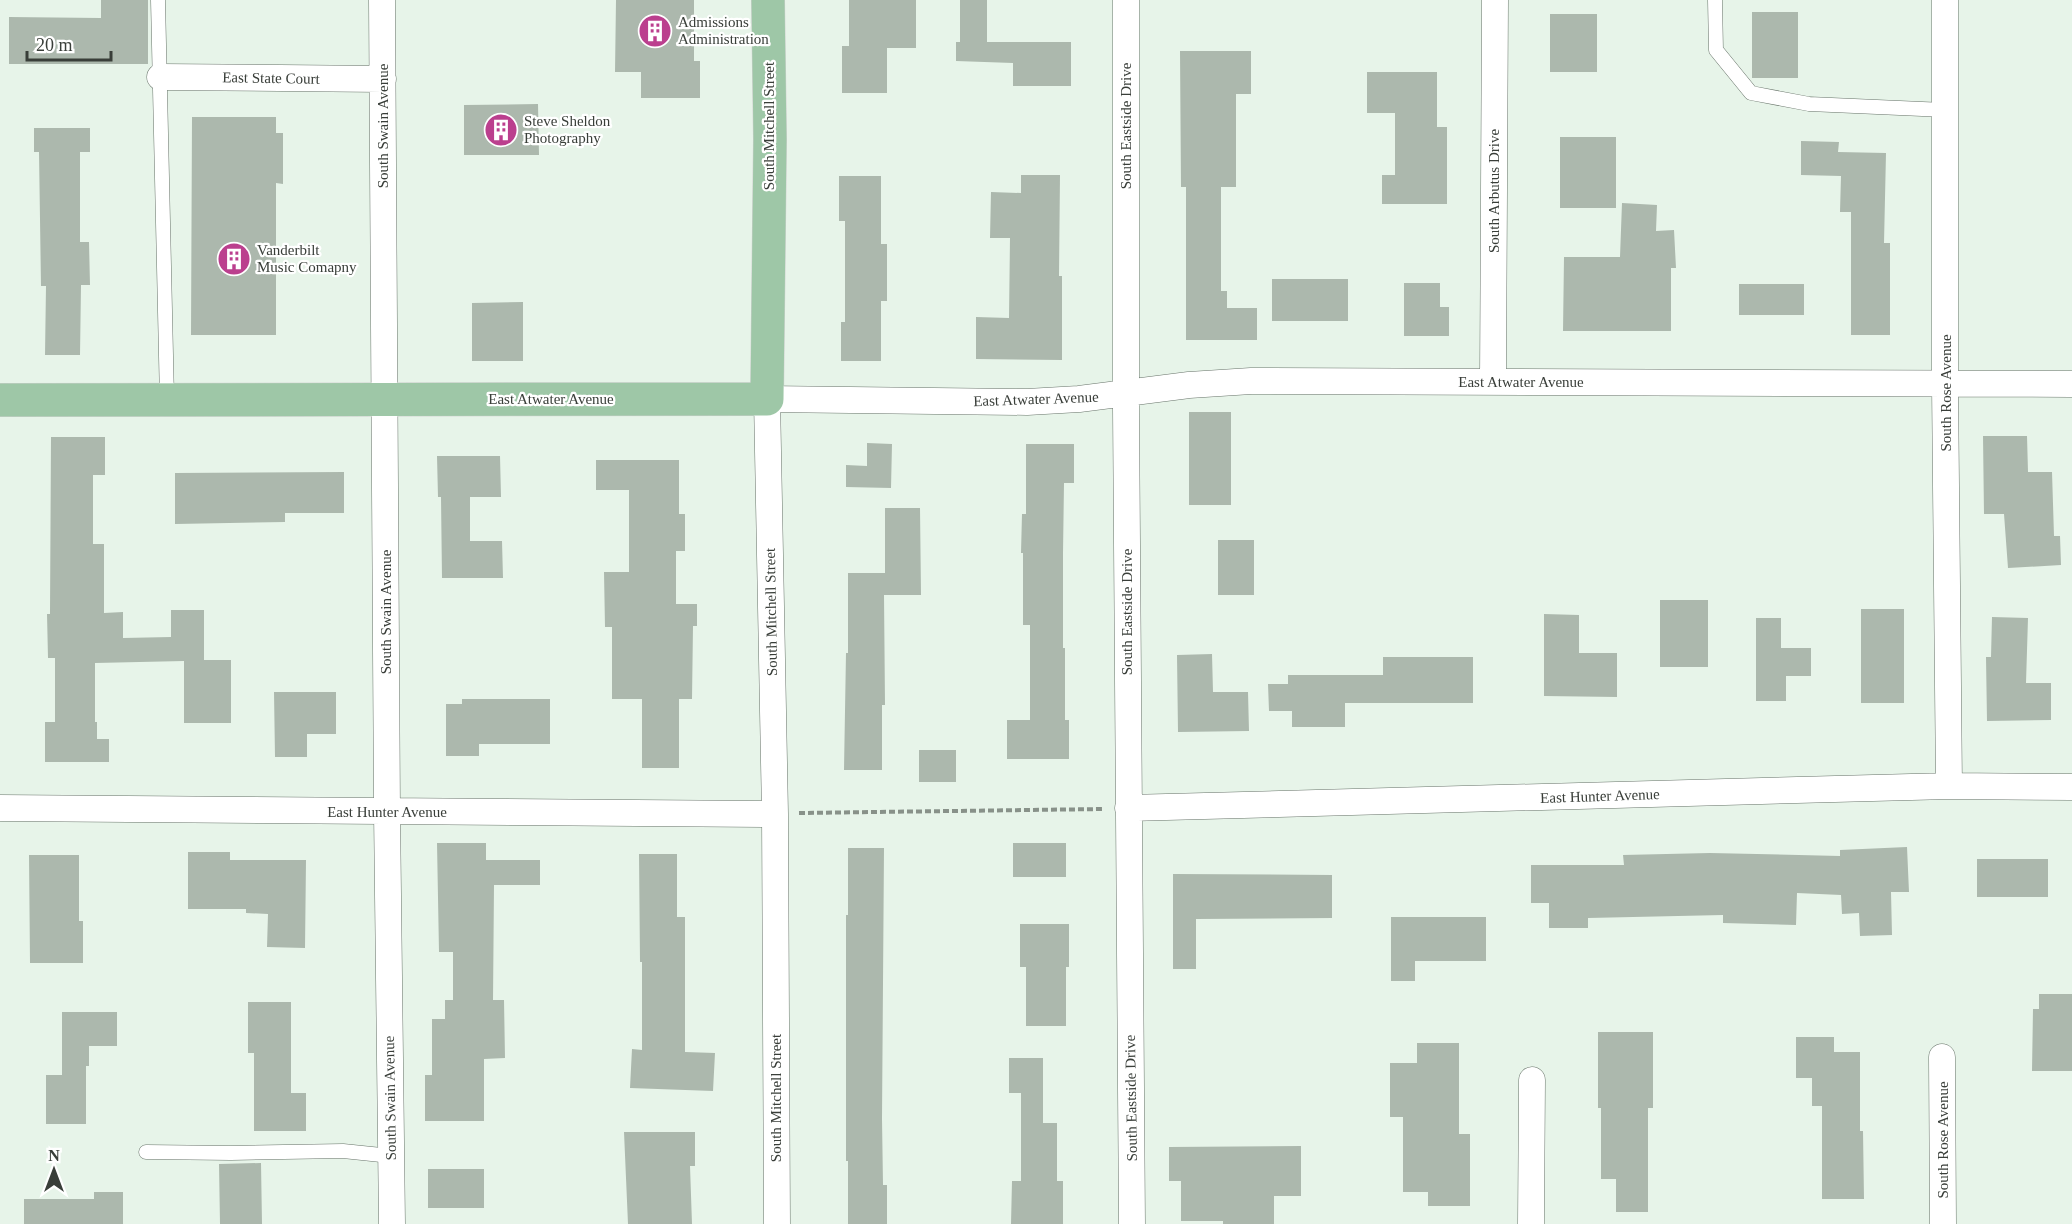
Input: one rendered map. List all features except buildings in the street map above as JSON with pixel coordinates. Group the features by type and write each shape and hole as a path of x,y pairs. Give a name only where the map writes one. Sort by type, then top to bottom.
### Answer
{"main road":[{"name":"South Mitchell Street","path":"767,399 770,139 768,0"},
{"name":"East Atwater Avenue","path":"0,400 767,399"}],"street":[{"name":"South Swain Avenue","path":"382,0 392,1224"},
{"name":"South Eastside Drive","path":"1126,0 1128,808 1132,1224"},
{"name":"South Arbutus Drive","path":"1493,382 1495,0"},
{"name":"South Rose Avenue","path":"1945,0 1945,385 1949,786"},
{"name":"East State Court","path":"160,77 382,79"},
{"name":"East Atwater Avenue","path":"767,399 1027,402 1079,399 1189,385 1251,381 2072,384"},
{"name":"South Mitchell Street","path":"767,399 775,814 777,1224"},
{"name":"East Hunter Avenue","path":"1128,808 1949,786 2072,787"},
{"name":"East Hunter Avenue","path":"0,808 775,814"},
{"name":"South Rose Avenue","path":"1942,1057 1943,1224"},
{"path":"1532,1080 1532,1224"}],"lane":[{"path":"158,0 167,400"},
{"path":"1715,0 1716,50 1751,93 1809,104 1945,110"},
{"path":"146,1152 343,1151 391,1156"}],"path":[{"path":"775,814 1128,808"}],"place":[{"name":"Admissions Administration","path":"655,31"},
{"name":"Steve Sheldon Photography","path":"501,130"},
{"name":"Vanderbilt Music Comapny","path":"234,259"}]}
